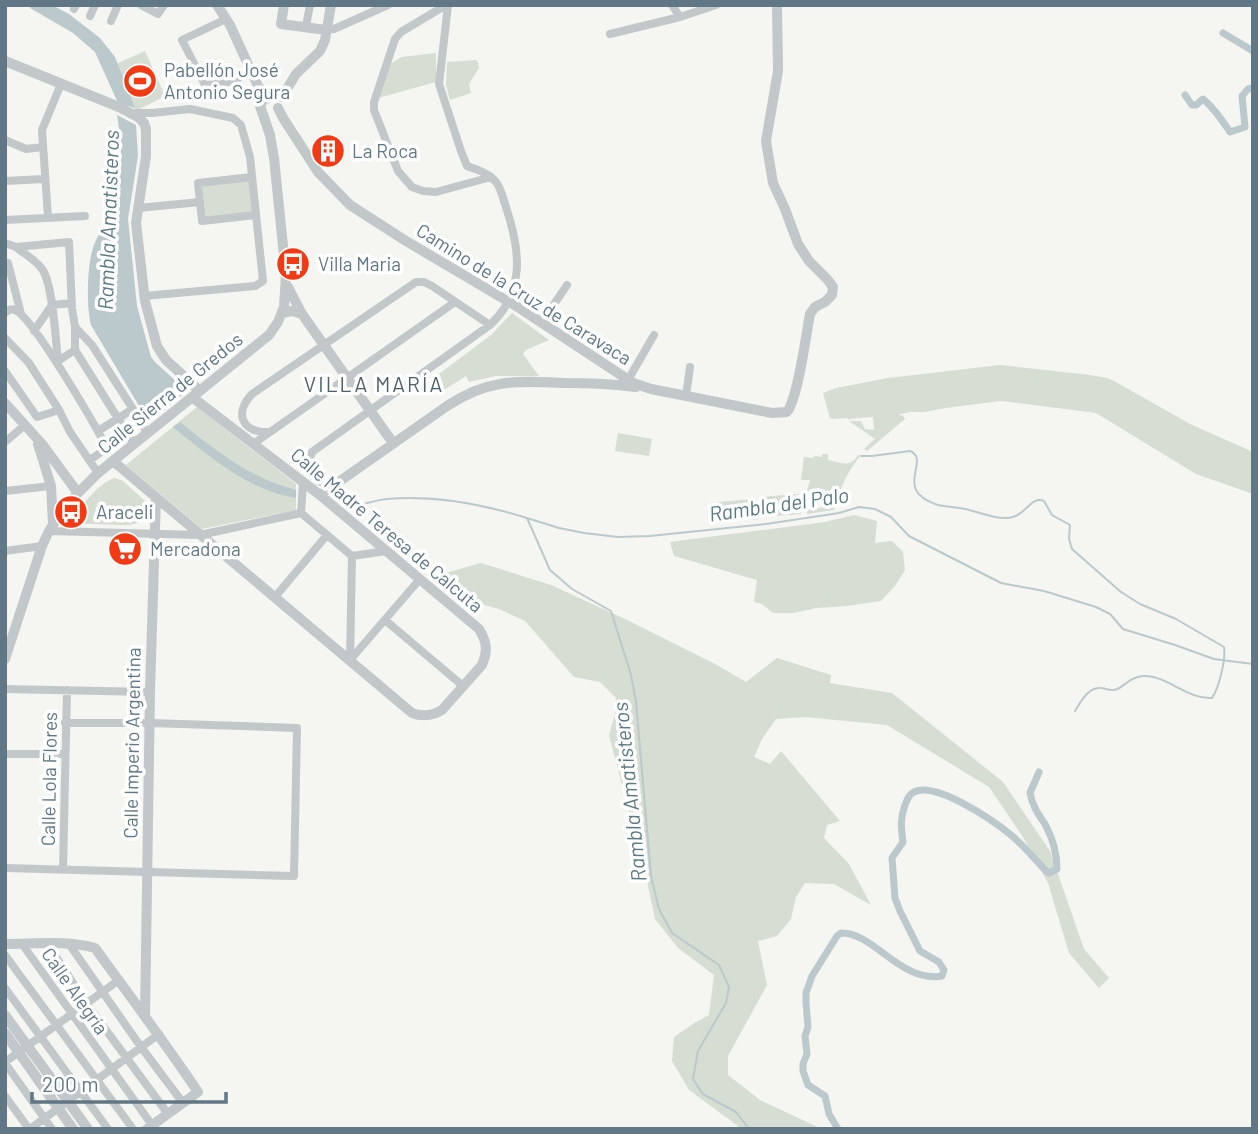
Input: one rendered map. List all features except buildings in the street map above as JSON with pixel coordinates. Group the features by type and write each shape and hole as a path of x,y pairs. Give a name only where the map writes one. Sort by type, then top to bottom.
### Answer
{"street":[{"path":"90,16 95,5"},
{"path":"111,21 118,5"},
{"path":"141,5 158,14 164,5"},
{"name":"Camino de la Cruz de Caravaca","path":"217,5 258,86 273,109 318,172 350,205 509,301 628,380 651,389 772,413 790,411 810,314 815,307 829,298 833,291 831,283 804,254 773,183 766,137 778,71 777,5"},
{"path":"284,5 281,24 326,30 334,29 370,9 388,5"},
{"path":"306,26 310,5"},
{"path":"270,135 279,124 273,109 296,74 320,51 325,40 331,5"},
{"path":"447,5 401,32 396,39 375,95 374,110 398,171 412,187 423,191 436,191 491,177"},
{"path":"339,481 324,483 313,475 310,464 312,452 490,326 509,301 517,271 516,246 498,183 467,166 439,84 447,5"},
{"path":"672,5 680,17"},
{"path":"610,34 716,5"},
{"path":"226,19 183,40 205,85 229,82 253,72"},
{"path":"5,49 6,62 131,113 142,121 145,127"},
{"path":"48,218 42,130 61,84"},
{"path":"131,113 190,109 233,118 241,125 250,157 263,281 255,286 144,296"},
{"name":"Calle Sierra de Gredos","path":"5,659 42,546 52,527 78,493 113,461 269,335 278,322 292,313 285,300 286,284 270,135 273,109"},
{"path":"145,127 152,113"},
{"name":"Calle Madre Teresa de Calcuta","path":"113,461 412,713 420,716 442,710 482,665 486,650 485,639 479,629 320,495 253,444 196,394 160,353 144,296 136,223 146,156 145,127"},
{"path":"5,140 26,149 43,147"},
{"path":"252,177 198,183 202,221 256,215"},
{"path":"5,181 44,178"},
{"path":"138,208 200,202"},
{"path":"5,220 85,216"},
{"path":"16,247 69,242 75,350 134,444"},
{"path":"5,243 16,247 42,268 46,276 58,363"},
{"path":"8,263 21,314"},
{"path":"270,432 255,432 244,422 242,409 252,394 416,282 432,286 490,326"},
{"path":"286,284 292,313 325,345 393,443"},
{"path":"542,322 568,285"},
{"path":"253,444 455,302"},
{"path":"34,331 52,305 72,303"},
{"path":"5,313 15,310 21,314 58,363 98,431 107,448 90,460"},
{"path":"75,327 92,345 147,433"},
{"path":"628,380 654,335"},
{"path":"5,338 29,363 70,432 99,473"},
{"path":"58,363 75,350"},
{"path":"596,358 604,365 607,373 600,384"},
{"path":"686,396 690,367"},
{"path":"5,370 37,416 59,410"},
{"path":"320,495 462,396 488,386 516,381 651,389"},
{"path":"5,403 78,493"},
{"path":"98,431 118,418 135,413 157,425"},
{"path":"5,442 25,425"},
{"path":"35,437 51,486 52,527 201,535 301,513"},
{"path":"301,513 303,482"},
{"path":"5,491 51,486"},
{"name":"Calle Imperio Argentina","path":"145,1017 156,497"},
{"path":"301,513 352,556 386,551"},
{"path":"275,597 327,535"},
{"path":"5,551 42,546"},
{"path":"350,660 352,556"},
{"path":"350,660 419,579"},
{"path":"384,620 463,686"},
{"path":"5,689 150,692"},
{"name":"Calle Lola Flores","path":"63,869 66,690"},
{"path":"5,868 294,876 297,728 65,723"},
{"path":"5,754 65,754"},
{"path":"47,943 86,1003 168,1114"},
{"path":"5,944 47,943 96,948 198,1092 150,1127"},
{"name":"Calle Alegría","path":"22,944 112,1069 150,1127"},
{"path":"69,944 183,1103"},
{"path":"5,955 133,1129"},
{"path":"52,1129 5,1062 119,980"},
{"path":"5,989 108,1129"},
{"path":"131,998 145,989"},
{"path":"5,1015 58,1108 73,1129"},
{"path":"5,1033 23,1049 68,1101 88,1129"},
{"path":"5,1096 29,1129 159,1034"}],"shaded area":[{"name":"Pabellón José Antonio Segura","path":"145,51 165,96 136,111 114,65"},
{"path":"436,53 436,82 378,98 390,64 402,57"},
{"path":"476,60 479,68 469,84 471,93 450,100 446,85 447,62"},
{"path":"249,180 253,213 206,218 202,185"},
{"path":"512,313 549,340 523,354 539,376 496,376 469,382 466,376 444,390 435,377 491,335"},
{"path":"1000,365 1090,375 1114,381 1190,424 1253,452 1253,494 1196,474 1096,413 1010,402 900,414 906,418 867,451 864,449 875,439 849,421 861,421 865,429 874,430 873,417 830,418 823,393 888,378"},
{"path":"197,407 296,484 296,510 202,529 126,465"},
{"path":"618,433 652,439 649,456 615,451"},
{"path":"822,454 828,454 828,460 844,464 860,456 844,482 834,510 807,514 807,509 827,507 825,489 807,491 810,480 801,480 804,457 822,457"},
{"path":"115,478 123,481 145,501 143,519 135,524 123,525 82,522 78,516 79,509 100,486"},
{"path":"799,494 801,514 762,517 760,497"},
{"path":"756,499 758,519 719,522 717,502"},
{"path":"854,515 877,521 875,543 892,541 903,552 905,570 881,601 794,613 773,613 762,604 754,602 757,580 674,556 670,542 825,522"},
{"path":"481,563 551,585 625,619 746,682 777,658 831,675 830,683 892,693 1003,782 1050,851 1084,949 1109,978 1099,988 1069,953 1048,883 1023,837 989,787 887,725 805,717 776,719 754,757 770,764 781,751 840,821 827,825 824,838 849,864 871,905 834,884 805,883 796,897 791,919 777,936 758,941 767,985 728,1056 728,1075 760,1100 822,1129 738,1129 738,1126 689,1090 672,1061 674,1037 709,1015 714,975 678,948 655,919 609,735 616,698 600,682 574,677 525,621 499,609 463,599 442,574"}],"water":[{"path":"32,5 52,5 69,14 100,38 115,57 135,108 118,103 95,52 73,33 30,8"},
{"path":"117,115 136,125 138,156 128,219 137,306 151,357 187,391 155,418 146,415 139,406 91,325 89,317 88,285 92,253 118,190 121,147"},
{"path":"180,422 220,453 249,471 296,490 296,498 262,488 230,471 173,427"}],"waterway":[{"path":"1223,33 1253,51"},
{"path":"1185,95 1192,105 1203,99 1230,132 1245,127 1242,96 1248,89 1253,88"},
{"path":"861,456 910,451 916,455 914,484 917,491 924,499 938,505 1007,518 1018,515 1036,501 1044,501 1052,515 1070,525 1069,539 1072,549 1121,592 1224,647 1221,673 1212,698 1203,698 1161,679 1143,676 1133,678 1117,689 1100,688 1090,691 1075,711"},
{"name":"Rambla Amatisteros","path":"355,506 387,499 422,498 475,505 527,518 550,570 572,589 611,611 631,675 636,702 651,876 659,909 672,933 719,965 729,987 726,1003 698,1051 693,1079 703,1094 736,1112 749,1129"},
{"name":"Rambla del Palo","path":"527,518 559,528 618,537 766,524 839,513 859,507 875,509 891,517 909,536 1001,583 1044,591 1096,607 1110,614 1123,629 1214,659 1253,664"},
{"path":"838,1129 829,1114 825,1096 808,1085 803,1071 807,1054 806,993 812,976 837,936 841,933 865,940 913,972 942,976 944,970 939,962 920,951 895,898 892,858 903,842 901,828 908,797 914,792 924,790 964,804 1011,835 1049,873 1057,869 1055,852 1050,834 1030,793 1039,772"}],"place":[{"name":"Pabellón José Antonio Segura","path":"140,81"},
{"name":"La Roca","path":"328,151"},
{"name":"Villa Maria","path":"293,264"},
{"name":"Araceli","path":"71,512"},
{"name":"Mercadona","path":"125,549"}],"district":[{"name":"VILLA MARÍA","path":"374,385"}]}
